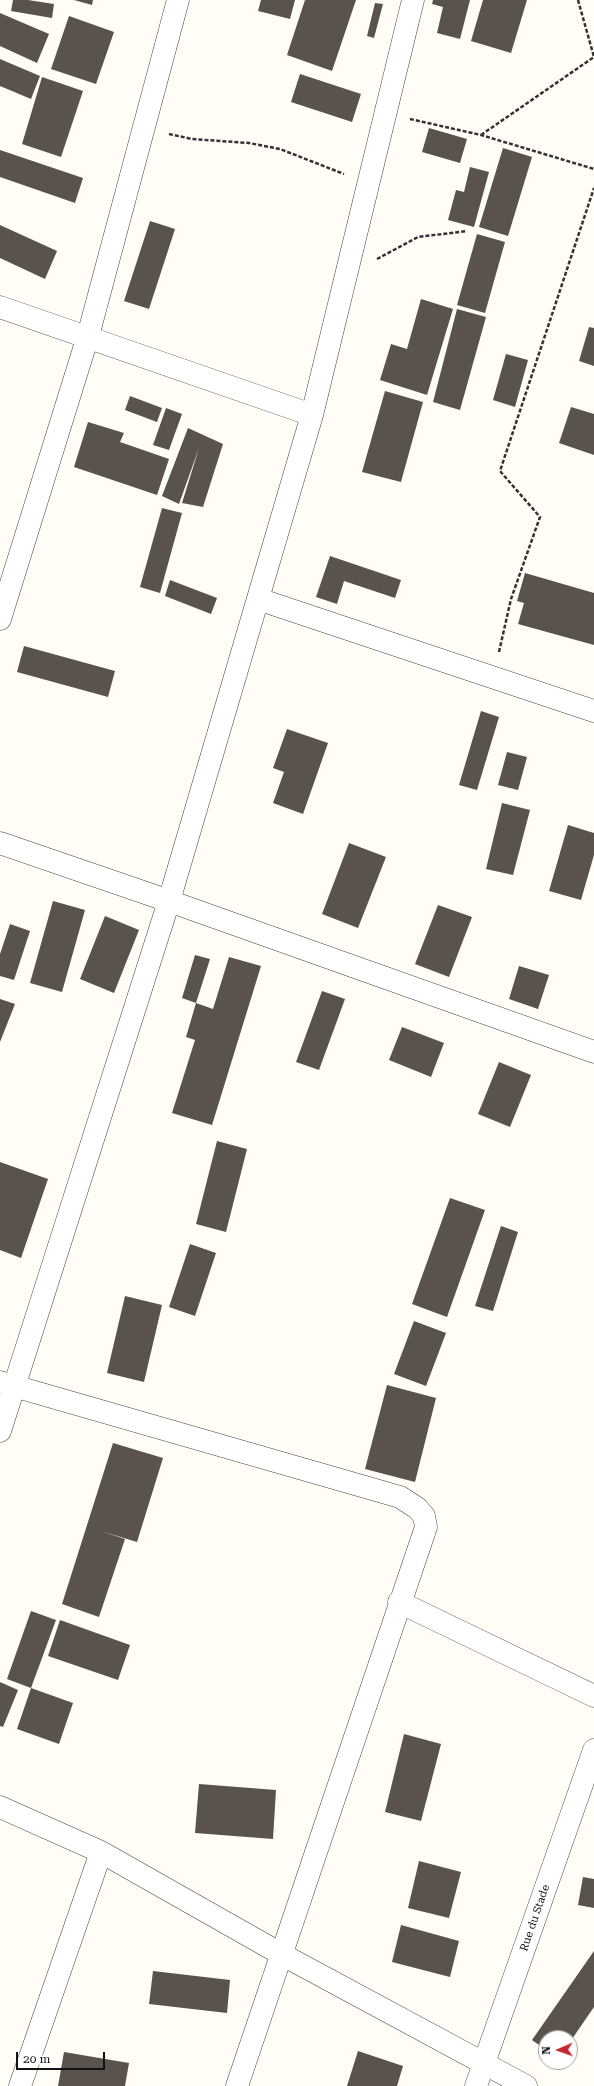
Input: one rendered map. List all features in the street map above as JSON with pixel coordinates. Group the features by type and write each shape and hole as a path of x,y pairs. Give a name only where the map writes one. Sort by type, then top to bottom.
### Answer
{"street":[{"path":"0,619 88,336 178,0"},
{"path":"0,1431 7,1385 169,900 312,415 384,113 413,0"},
{"path":"0,307 88,336 312,415"},
{"path":"258,599 594,711"},
{"path":"0,843 169,900 594,1052"},
{"path":"7,1385 400,1497 417,1508 424,1516 426,1527 399,1602 237,2086"},
{"path":"399,1602 594,1696"},
{"name":"Rue du Stade","path":"476,2086 594,1750"},
{"path":"0,1807 101,1852 281,1954 526,2086"},
{"path":"20,2086 101,1852"}],"path":[{"path":"481,135 594,57 578,0"},
{"path":"384,113 481,135 594,169"},
{"path":"144,128 192,139 249,143 280,149 337,170 367,187"},
{"path":"493,678 511,599 540,517 500,471 594,188"},
{"path":"346,275 418,237 467,231"}],"building":[{"path":"13,0 28,0 54,4 52,18 11,11"},
{"path":"74,0 93,0 92,5"},
{"path":"261,0 295,0 290,19 258,11"},
{"path":"305,0 356,0 332,71 287,55"},
{"path":"433,0 470,0 460,39 437,33 443,7 432,4"},
{"path":"483,0 527,0 511,53 471,41"},
{"path":"375,3 383,4 374,38 367,36"},
{"path":"0,13 49,34 37,63 0,46"},
{"path":"69,16 114,32 96,84 51,69"},
{"path":"0,59 40,76 31,99 0,86"},
{"path":"300,74 361,94 352,122 291,102"},
{"path":"42,77 83,91 61,157 22,144"},
{"path":"429,128 467,139 460,163 422,152"},
{"path":"503,148 532,157 508,236 479,227"},
{"path":"0,150 83,178 75,203 0,177"},
{"path":"470,167 489,172 474,227 448,220 456,190 464,192"},
{"path":"150,221 175,229 149,309 124,301"},
{"path":"0,225 57,251 45,279 0,258"},
{"path":"477,234 505,242 485,313 457,305"},
{"path":"421,299 453,309 427,395 380,380 391,344 407,349"},
{"path":"457,309 486,317 460,410 433,402"},
{"path":"589,327 594,328 594,366 579,361"},
{"path":"506,354 528,360 515,407 493,400"},
{"path":"385,391 423,402 401,482 362,472"},
{"path":"130,396 162,408 157,422 125,410"},
{"path":"571,407 594,414 594,455 559,443"},
{"path":"166,408 182,414 169,450 153,445"},
{"path":"88,422 124,433 120,442 169,459 157,495 74,467"},
{"path":"188,428 223,444 203,507 182,503 199,448 179,504 162,496"},
{"path":"162,508 182,513 160,593 140,587"},
{"path":"330,556 401,580 395,598 344,581 337,604 316,597"},
{"path":"525,573 594,593 594,645 518,624 524,603 517,601"},
{"path":"170,580 217,598 211,614 165,596"},
{"path":"24,646 115,671 108,697 17,672"},
{"path":"481,711 499,717 477,790 459,785"},
{"path":"287,729 328,743 303,814 273,803 284,772 273,768"},
{"path":"507,752 527,757 518,790 498,785"},
{"path":"502,803 530,810 513,875 486,869"},
{"path":"568,825 594,833 594,855 581,900 549,891"},
{"path":"349,843 386,857 358,928 322,914"},
{"path":"53,901 85,910 62,992 30,983"},
{"path":"438,905 472,917 449,977 415,964"},
{"path":"105,916 139,930 114,993 80,979"},
{"path":"10,924 30,931 14,980 0,976 0,954"},
{"path":"195,955 210,959 196,1003 182,998"},
{"path":"229,957 261,966 212,1125 172,1113 195,1040 186,1037 196,1003 213,1009"},
{"path":"519,966 549,975 538,1009 509,999"},
{"path":"322,991 345,999 319,1070 296,1062"},
{"path":"0,999 15,1004 0,1042"},
{"path":"402,1027 444,1043 431,1077 389,1060"},
{"path":"499,1062 531,1075 510,1127 478,1114"},
{"path":"217,1141 247,1149 226,1232 196,1224"},
{"path":"0,1162 48,1179 21,1258 0,1250"},
{"path":"450,1198 485,1210 447,1317 412,1304"},
{"path":"501,1226 518,1232 493,1311 475,1306"},
{"path":"190,1244 216,1253 195,1316 169,1307"},
{"path":"125,1296 162,1305 144,1382 107,1373"},
{"path":"414,1321 446,1333 426,1386 394,1374"},
{"path":"387,1385 436,1398 415,1482 365,1469"},
{"path":"113,1443 163,1458 137,1542 101,1531 125,1539 99,1617 62,1604"},
{"path":"31,1611 56,1620 31,1688 7,1679"},
{"path":"60,1620 130,1645 118,1680 48,1656"},
{"path":"0,1682 18,1690 3,1727 0,1726"},
{"path":"31,1688 73,1703 59,1744 17,1729"},
{"path":"404,1734 441,1744 421,1821 385,1812"},
{"path":"199,1784 276,1790 273,1839 195,1833"},
{"path":"419,1861 461,1872 449,1918 408,1908"},
{"path":"583,1877 594,1879 594,1908 578,1905"},
{"path":"401,1925 459,1941 450,1977 392,1962"},
{"path":"594,1951 594,2007 578,2030 539,2030"},
{"path":"153,1971 230,1980 227,2013 149,2004"},
{"path":"538,2031 538,2044 532,2040"},
{"path":"358,2051 403,2066 397,2086 347,2086"},
{"path":"64,2052 129,2063 125,2086 58,2086"}]}
